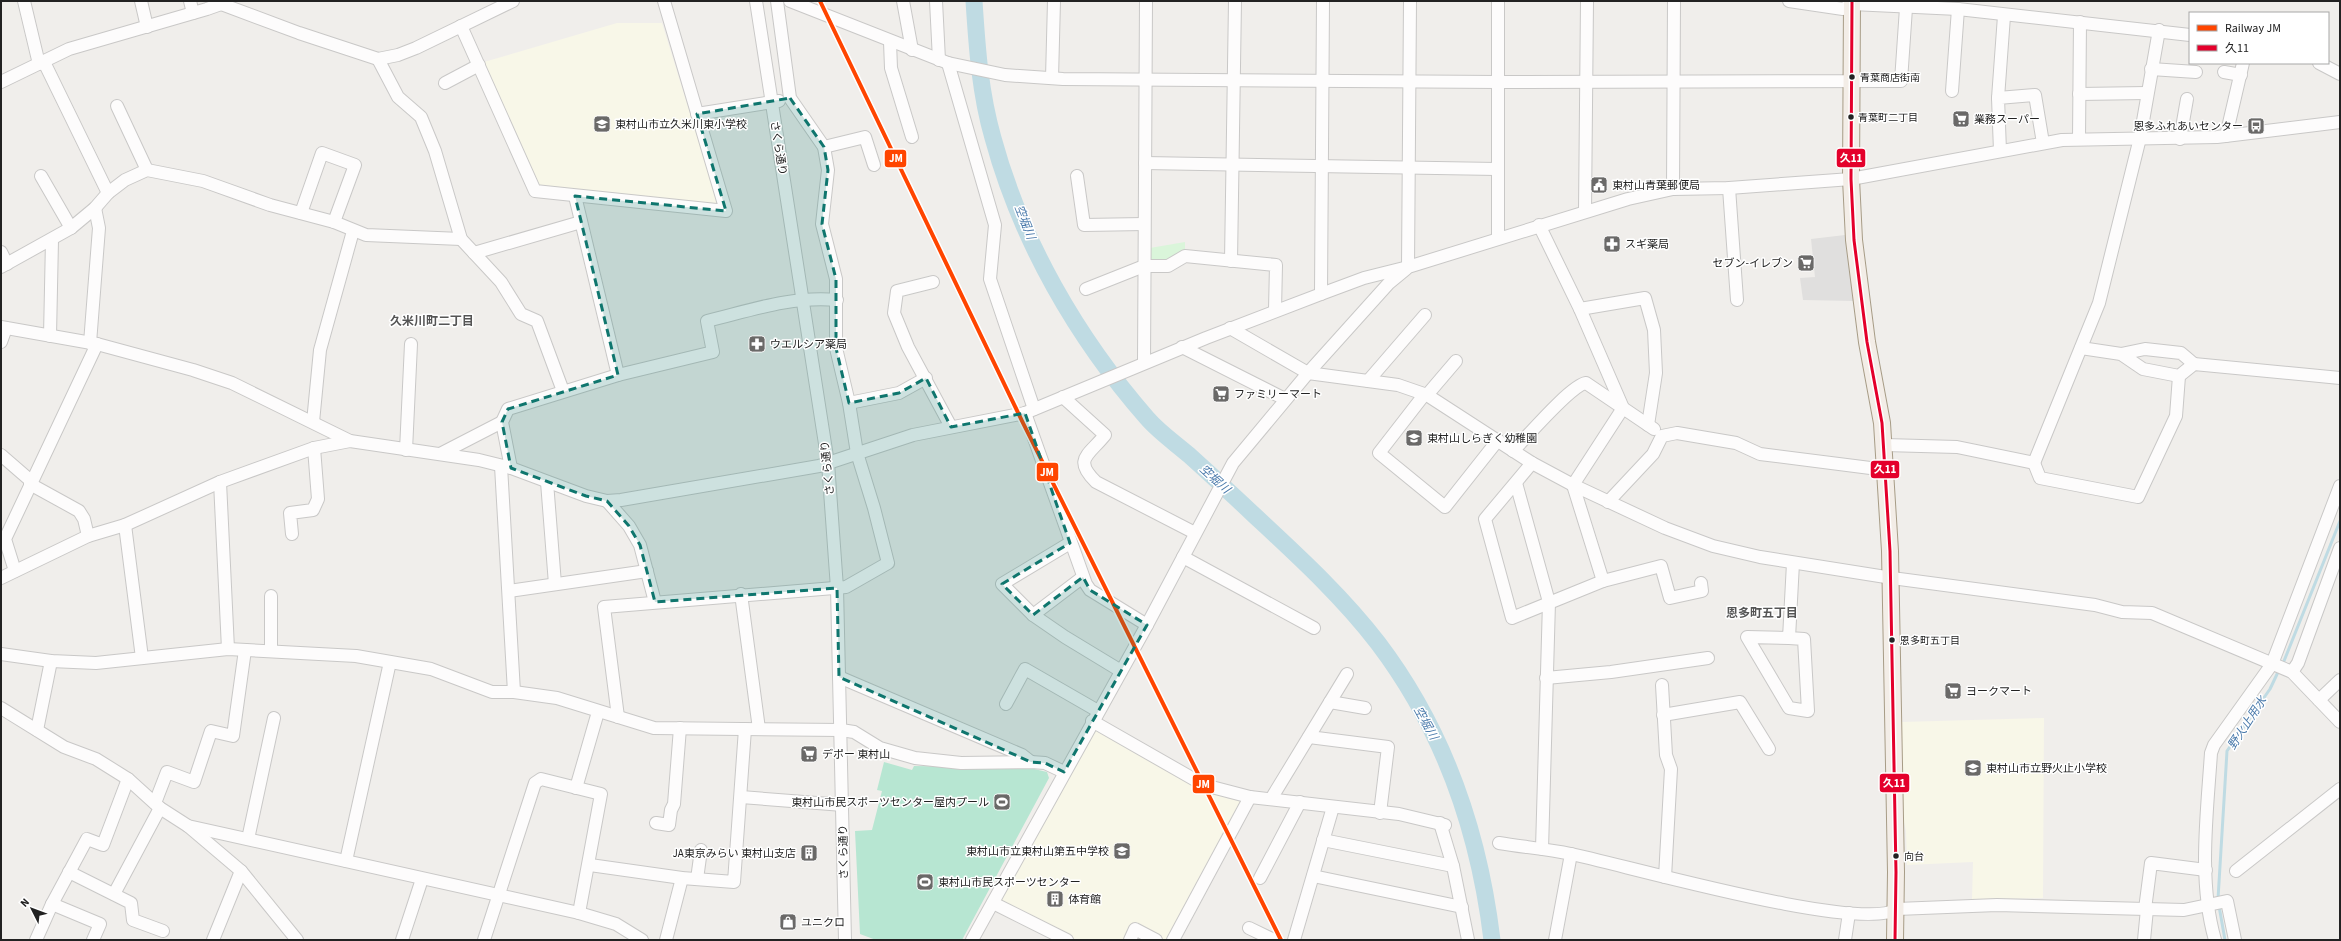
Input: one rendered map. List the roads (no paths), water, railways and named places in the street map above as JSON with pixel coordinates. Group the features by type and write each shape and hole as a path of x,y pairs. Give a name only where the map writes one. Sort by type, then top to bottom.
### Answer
{"main road":[{"path":"1852,2 1850,179 1854,240 1867,342 1885,445 1892,578 1897,909 1895,940"}],"street":[{"path":"24,1 41,63 108,193"},
{"path":"141,1 147,27"},
{"path":"190,1 193,13"},
{"path":"1,82 69,49 147,27 222,3 299,33 378,59 398,56 513,1"},
{"path":"461,26 535,191 726,211 664,1"},
{"name":"さくら通り","path":"756,1 828,463 837,588 845,940"},
{"path":"618,717 604,607 741,594 846,587 865,574 888,563 874,508 857,454 849,403 836,348 836,279 822,224 828,170 824,147 790,98 777,1"},
{"path":"790,1 943,62 1005,75 1052,78 1498,82 1851,83 1901,81 1906,8"},
{"path":"903,1 912,50"},
{"path":"936,1 943,62 995,225 990,279 1070,543 1083,577 1090,590 1147,625"},
{"path":"1052,78 1054,1"},
{"path":"1144,363 1146,1"},
{"path":"1231,261 1235,1"},
{"path":"1321,294 1323,1"},
{"path":"972,940 994,903 1095,716 1147,625 1231,466 1308,373 1389,283 1408,267 1410,1"},
{"path":"1498,1 1498,238"},
{"path":"1584,211 1587,1"},
{"path":"1673,189 1674,1"},
{"path":"1789,1 1843,9 1852,2 1906,8 1958,9 2004,16 2159,30 2189,35"},
{"path":"1952,91 1958,9"},
{"path":"2000,151 1998,98 2004,16"},
{"path":"2079,138 2080,22"},
{"path":"2159,30 2140,138 2099,303 2034,463 2040,478 2138,496 2176,416 2178,376"},
{"path":"890,42 891,68 912,137"},
{"path":"378,59 398,97 421,117 435,151 461,239 500,282 521,314 537,321 563,391"},
{"path":"2226,136 2243,64"},
{"path":"2321,64 2340,74"},
{"path":"445,83 479,65"},
{"path":"2151,69 2196,72"},
{"path":"2224,72 2241,75"},
{"path":"2079,94 2147,93"},
{"path":"1998,98 2035,95 2043,143"},
{"path":"697,114 772,103 790,98"},
{"path":"2180,139 2187,99"},
{"path":"117,106 146,170"},
{"path":"1,342 4,328 93,343 192,370 232,383 350,440 406,450 440,454 506,467 586,496 607,501 828,463 913,436 1030,411 1182,347 1275,310 1364,278 1408,267 1584,211 1673,189 1729,188 1850,179 2043,143 2079,138 2180,139 2226,136 2340,122"},
{"path":"824,147 864,137 874,165"},
{"path":"301,213 322,153 355,164 334,222"},
{"path":"1145,163 1497,169"},
{"path":"1,252 4,265 52,240 71,228 95,208 108,193 125,180 146,170 203,181 270,205 334,222 366,235 461,239"},
{"path":"41,176 71,228"},
{"path":"1077,176 1084,225 1144,224"},
{"path":"1729,188 1737,300"},
{"path":"575,196 618,375"},
{"path":"15,571 3,538 31,482 93,343 99,228 95,208"},
{"path":"474,253 581,222"},
{"path":"1539,225 1580,309 1623,408"},
{"path":"313,422 320,350 353,231"},
{"path":"50,336 52,240"},
{"path":"1086,289 1144,266 1168,266 1185,256 1276,265 1275,310"},
{"path":"933,282 897,291 894,313 908,347 951,427"},
{"path":"1580,309 1645,298 1654,330 1656,373 1648,425"},
{"path":"514,692 508,591 506,467 502,422 508,409 618,375 713,352 707,321 802,299 837,300"},
{"path":"1368,380 1425,315"},
{"path":"1230,328 1308,373 1398,385 1425,395 1498,440 1532,464 1608,502 1713,546 1793,563 1892,578 2095,604 2122,612 2152,613 2291,672 2340,722"},
{"path":"406,450 407,386 411,344"},
{"path":"1182,347 1285,399"},
{"path":"2081,348 2121,354 2145,349 2181,353 2194,364 2340,378"},
{"path":"2121,354 2143,369 2178,376 2194,364"},
{"path":"1456,361 1425,395 1379,453 1445,507 1498,440"},
{"path":"849,403 899,393 926,378"},
{"path":"1513,451 1568,394 1582,384 1586,383 1662,436 1677,433 1736,443 1760,454 1886,470"},
{"path":"1063,397 1105,435 1084,459 1082,464 1085,471 1096,482 1195,533"},
{"path":"1573,485 1623,408"},
{"path":"440,454 502,422"},
{"path":"1608,502 1653,454 1662,436"},
{"path":"1,578 88,536 125,525 220,482 314,448 350,440"},
{"path":"1885,445 1957,447 2034,463"},
{"path":"292,534 290,513 313,510 318,499 314,448"},
{"path":"1,455 31,482 79,512 84,519 88,536"},
{"path":"1532,464 1485,519 1512,618 1603,581 1660,566 1672,602 1702,591 1701,583"},
{"path":"220,482 228,649"},
{"path":"547,482 555,584"},
{"path":"1516,483 1549,602 1542,850"},
{"path":"1573,485 1603,581"},
{"path":"2215,940 2206,870 2211,753 2214,745 2274,665 2340,486"},
{"path":"607,501 633,532 640,544 656,602"},
{"path":"125,525 142,658"},
{"path":"1070,543 1002,584 1033,615 1065,637 1121,671"},
{"path":"2291,672 2298,663 2340,548"},
{"path":"1183,557 1314,628"},
{"path":"1789,638 1793,563"},
{"path":"508,591 647,571"},
{"path":"1033,615 1083,577"},
{"path":"741,594 758,729"},
{"path":"270,596 271,650"},
{"path":"1747,637 1789,638 1804,639 1808,711 1789,708 1747,637"},
{"path":"1,654 51,661 96,663 228,649 271,650 356,656 431,669 492,692 514,692 557,698 598,712 654,728 841,730 854,732 880,748 915,758 961,763 1045,763 1064,772"},
{"path":"114,894 157,806 166,772 194,782 211,731 234,736 245,650"},
{"path":"1546,678 1611,672 1708,658"},
{"path":"37,730 51,661"},
{"path":"346,861 390,662"},
{"path":"1006,704 1025,669 1095,716 1204,784 1250,796 1420,818 1442,824 1453,866 1468,940"},
{"path":"1271,799 1347,674"},
{"path":"839,677 1022,755 1031,762"},
{"path":"2319,700 2340,680"},
{"path":"1662,685 1666,755 1671,770 1671,799 1665,877"},
{"path":"1330,702 1365,708"},
{"path":"1663,715 1740,702 1769,749"},
{"path":"1,708 64,746 96,759 128,780 157,806 188,826 241,871 297,940"},
{"path":"576,788 598,712"},
{"path":"248,839 274,718"},
{"path":"656,823 669,825 671,810 674,804 680,728"},
{"path":"590,865 682,878 734,882 745,729"},
{"path":"1308,737 1388,747 1380,813"},
{"path":"484,940 535,783 541,779 602,794 580,913"},
{"path":"36,940 52,904 87,839 103,844 128,780"},
{"path":"2236,872 2340,789"},
{"path":"1173,940 1250,796"},
{"path":"741,797 842,805"},
{"path":"1260,878 1300,802"},
{"path":"1294,940 1333,807"},
{"path":"188,826 580,913 616,924 642,940"},
{"path":"1323,840 1453,866"},
{"path":"1499,843 1571,854 1807,909 1849,913 1890,914 1897,909 1996,905 2184,910 2226,901 2235,940"},
{"path":"698,879 701,850"},
{"path":"1555,940 1571,854"},
{"path":"2144,940 2151,863 2206,870"},
{"path":"213,940 241,871"},
{"path":"69,872 131,903 133,920 163,932"},
{"path":"1313,876 1462,907"},
{"path":"666,940 682,878"},
{"path":"402,940 422,879"},
{"path":"994,903 1067,940"},
{"path":"52,904 100,924 92,940"},
{"path":"1845,940 1849,913"},
{"path":"1249,928 1274,940"},
{"path":"1130,940 1135,929 1156,940"}],"waterway":[{"name":"空堀川","path":"974,1 982,87 993,138 1019,214 1054,287 1097,355 1147,418 1162,433 1230,492 1319,576 1378,643 1401,676 1422,711 1440,747 1455,784 1468,822 1478,860 1492,940"},
{"name":"野火止用水","path":"2282,666 2340,521"},
{"name":"野火止用水","path":"2218,899 2227,751 2270,689 2279,670"},
{"name":"野火止用水","path":"2219,906 2225,940"}],"rail line":[{"name":"JM","path":"820,1 1023,423 1281,940"}],"place":[{"name":"青葉商店街南","path":"1852,77"},
{"name":"青葉町二丁目","path":"1851,117"},
{"name":"業務スーパー","path":"1961,119"},
{"name":"東村山市立久米川東小学校","path":"602,124"},
{"name":"恩多ふれあいセンター","path":"2256,126"},
{"name":"東村山青葉郵便局","path":"1599,185"},
{"name":"スギ薬局","path":"1612,244"},
{"name":"セブン-イレブン","path":"1806,263"},
{"name":"ウエルシア薬局","path":"757,344"},
{"name":"ファミリーマート","path":"1221,394"},
{"name":"東村山しらぎく幼稚園","path":"1414,438"},
{"name":"恩多町五丁目","path":"1892,640"},
{"name":"ヨークマート","path":"1953,691"},
{"name":"デポー 東村山","path":"809,754"},
{"name":"東村山市立野火止小学校","path":"1973,768"},
{"name":"東村山市民スポーツセンター屋内プール","path":"1002,802"},
{"name":"東村山市立東村山第五中学校","path":"1122,851"},
{"name":"JA東京みらい 東村山支店","path":"809,853"},
{"name":"向台","path":"1896,856"},
{"name":"東村山市民スポーツセンター","path":"925,882"},
{"name":"体育館","path":"1055,899"},
{"name":"ユニクロ","path":"788,922"}],"district":[{"name":"久米川町二丁目","path":"432,321"},
{"name":"恩多町五丁目","path":"1762,613"}]}
